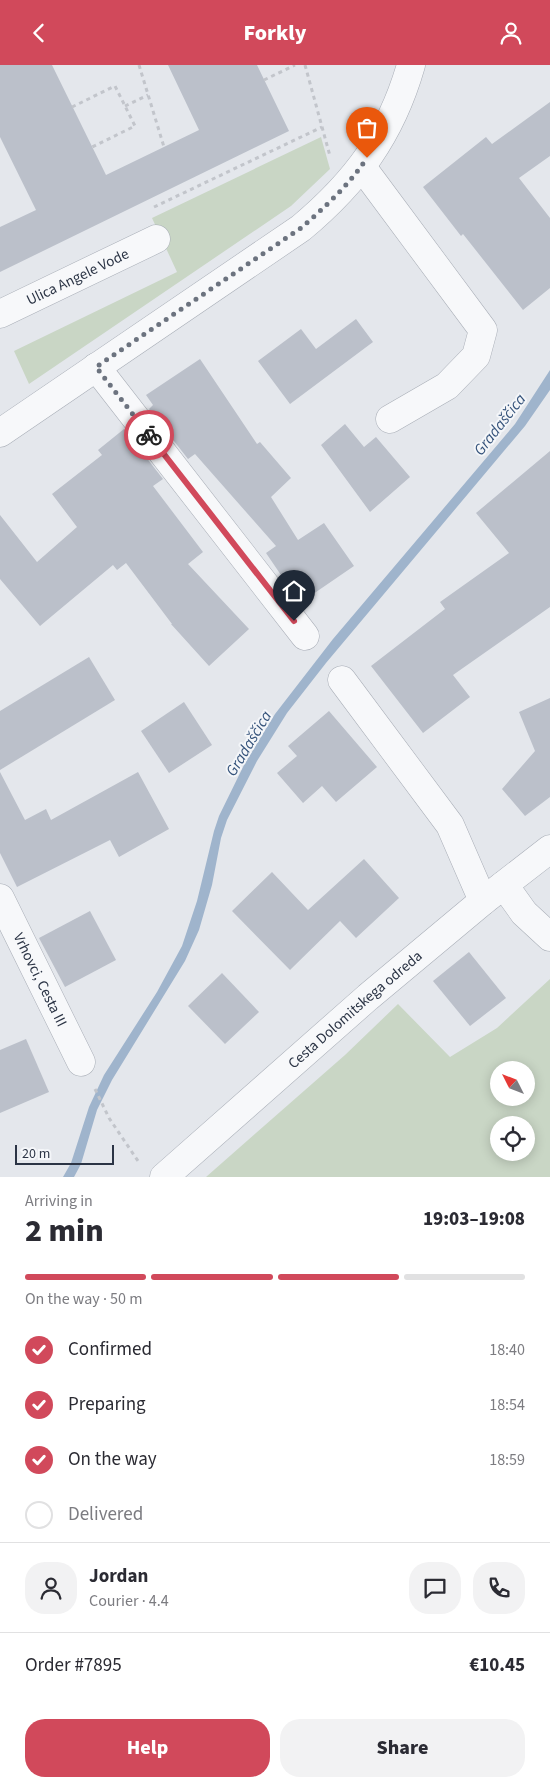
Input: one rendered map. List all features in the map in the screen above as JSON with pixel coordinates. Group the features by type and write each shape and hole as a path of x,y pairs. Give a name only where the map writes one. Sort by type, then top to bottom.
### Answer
{"street":[{"path":"0,433 301,228 362,167 390,123 411,65"},
{"path":"362,167 483,330 476,356 446,386 390,419"},
{"name":"Ulica Angele Vode","path":"0,314 156,239"},
{"path":"96,367 305,637"},
{"path":"342,680 450,825 483,901"},
{"name":"Cesta Dolomitskega odreda","path":"153,1171 483,901 550,849"},
{"path":"504,885 524,913 550,937"},
{"name":"Vrhovci, Cesta III","path":"0,898 87,1073"}],"path":[{"path":"139,65 164,147"},
{"path":"264,80 294,65"},
{"path":"305,65 340,191"},
{"path":"72,107 115,86 135,126 92,147"},
{"path":"125,106 148,95"},
{"path":"152,208 322,127"},
{"path":"87,1073 109,1118 153,1171"}],"green space":[{"path":"321,137 330,169 291,206 29,384 14,351 177,272 152,218"},
{"path":"550,979 550,1177 206,1177 345,1055 398,1004 450,1057 497,1028"}],"water":[{"name":"Gradaščica","path":"550,370 550,390 525,426 326,663 287,713 257,761 227,820 199,930 185,961 112,1080 97,1110 81,1164 74,1177 63,1177 71,1163 89,1107 104,1075 157,992 182,946 197,901 219,816 244,765 275,714 333,639 515,424"}],"building":[{"path":"0,65 52,65 106,175 199,130 168,65 257,65 289,131 0,272 0,227 36,210 0,137"},
{"path":"550,102 550,156 519,178 550,218 550,288 523,310 423,187 486,137 492,144"},
{"path":"356,319 373,342 290,404 258,361 301,329 316,349"},
{"path":"200,359 257,444 260,442 291,478 271,497 298,540 324,523 354,566 300,603 266,553 276,546 195,454 188,459 149,409 153,405 146,395"},
{"path":"345,424 364,447 376,437 410,477 370,512 321,445"},
{"path":"124,429 163,479 153,486 203,552 188,564 249,629 209,666 171,624 126,563 117,570 113,565 40,626 0,579 0,515 37,562 77,527 52,494 102,455 98,450"},
{"path":"550,451 550,607 453,675 470,697 423,733 371,666 445,609 440,602 509,553 476,513"},
{"path":"89,657 115,700 0,770 0,711"},
{"path":"550,698 550,797 525,816 502,789 535,751 519,712"},
{"path":"184,702 212,745 169,773 141,731"},
{"path":"329,711 377,767 336,802 322,786 303,803 277,773 297,756 288,746"},
{"path":"0,772 25,820 46,809 51,820 138,772 169,829 119,857 110,840 17,887 0,853"},
{"path":"364,859 399,898 356,938 340,921 290,970 232,911 272,872 308,910"},
{"path":"90,911 116,960 65,987 39,938"},
{"path":"469,952 506,998 470,1026 433,981"},
{"path":"222,973 259,1012 225,1044 188,1006"},
{"path":"26,1039 49,1092 0,1113 0,1050"}],"way so far":[{"path":"149,435 96,367 301,228 319,213 350,181 367,158"}],"route":[{"path":"149,435 294,621"}]}
